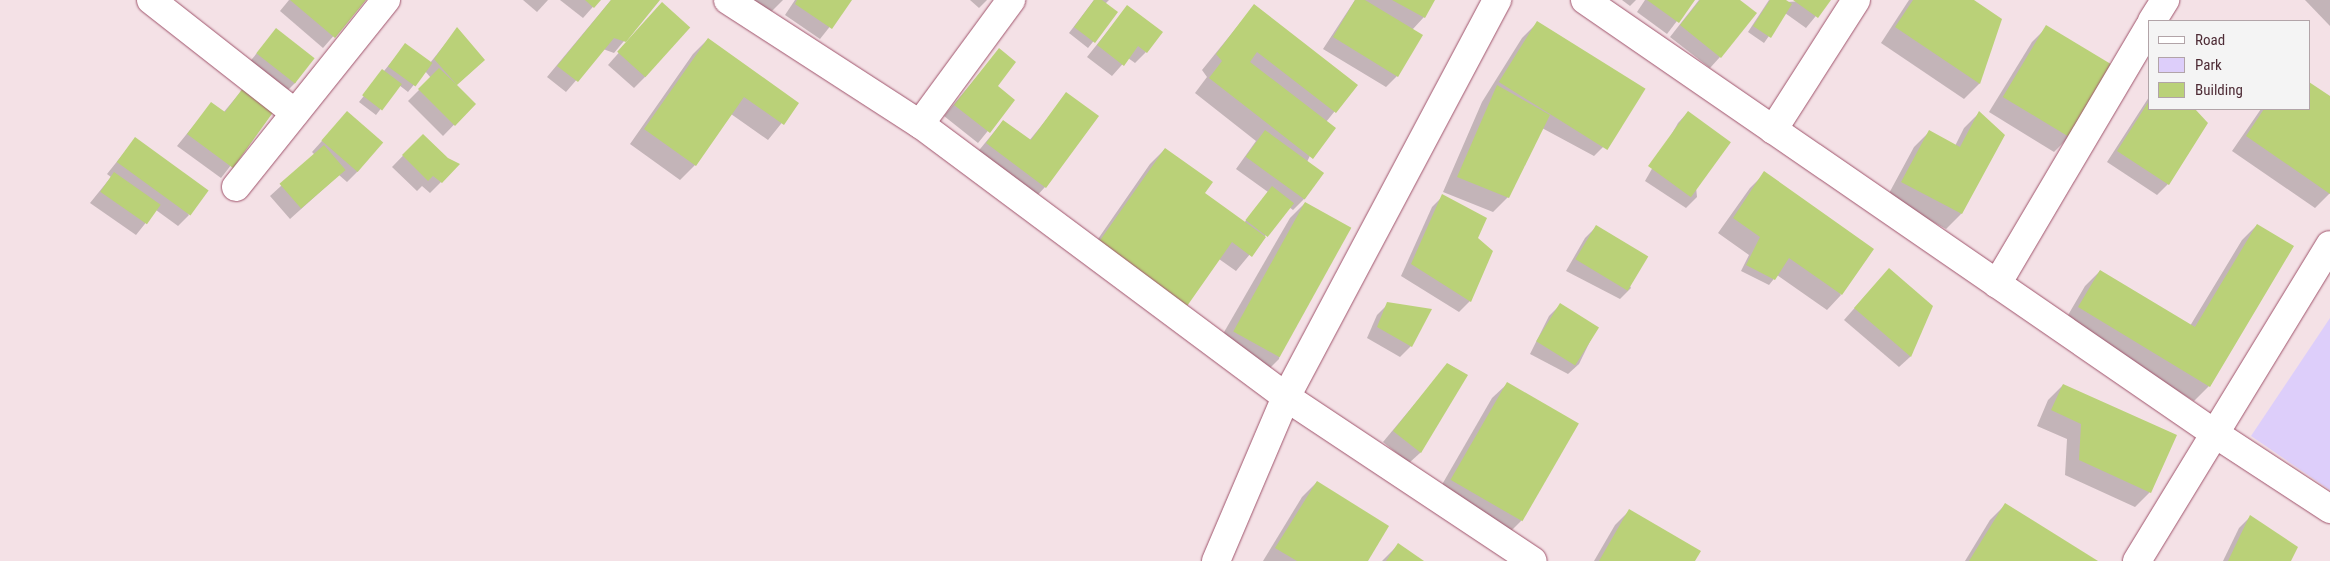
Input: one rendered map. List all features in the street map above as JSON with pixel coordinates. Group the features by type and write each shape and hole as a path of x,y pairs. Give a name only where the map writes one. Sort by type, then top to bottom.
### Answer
{"street":[{"path":"151,0 296,113"},
{"path":"236,187 386,0"},
{"path":"728,0 920,124 1286,397 1533,561"},
{"path":"920,124 1011,0"},
{"path":"1216,561 1286,397 1497,0"},
{"path":"1585,0 2214,433 2330,509"},
{"path":"1773,130 1856,0"},
{"path":"2153,20 2165,0"},
{"path":"1997,284 2148,29"},
{"path":"2137,561 2330,245"}],"green space":[{"path":"2330,318 2330,490 2251,436"}],"building":[{"path":"290,0 366,0 335,38"},
{"path":"585,0 601,0 594,8"},
{"path":"611,0 660,0 626,42 614,38 578,82 557,66"},
{"path":"797,0 852,0 832,29 795,4"},
{"path":"1094,0 1102,0 1118,12 1095,43 1074,27"},
{"path":"1355,0 1365,0 1423,35 1398,77 1333,37"},
{"path":"1392,0 1435,0 1425,18"},
{"path":"1647,0 1695,0 1679,23"},
{"path":"1700,0 1740,0 1757,13 1721,58 1680,25"},
{"path":"1770,0 1786,0 1792,4 1771,38 1753,26"},
{"path":"1793,0 1831,0 1818,18"},
{"path":"1913,0 1974,0 2002,19 1980,84 1895,27"},
{"path":"662,2 690,27 645,77 617,52"},
{"path":"1254,4 1358,85 1336,113 1257,52 1250,62 1336,128 1313,159 1209,78 1222,61 1216,54"},
{"path":"1127,5 1163,32 1147,53 1138,46 1124,66 1097,45"},
{"path":"1537,21 1646,89 1607,150 1499,82"},
{"path":"2046,25 2114,66 2070,138 2003,97"},
{"path":"457,27 485,60 457,85 434,59"},
{"path":"276,28 315,58 295,83 256,53"},
{"path":"708,38 799,103 784,125 744,97 696,166 644,129"},
{"path":"405,43 433,63 415,86 388,66"},
{"path":"999,48 1016,62 998,86 1015,100 990,133 954,105"},
{"path":"439,68 476,104 455,126 418,89"},
{"path":"382,69 402,84 382,110 362,95"},
{"path":"2310,83 2330,96 2330,194 2246,136 2263,110 2310,110"},
{"path":"1497,85 1550,115 1509,198 1457,177"},
{"path":"243,88 274,111 233,168 187,134 211,102 225,112"},
{"path":"1066,92 1099,116 1046,188 986,143 1003,120 1031,140"},
{"path":"2148,103 2148,110 2196,110 2208,123 2169,185 2117,151"},
{"path":"347,111 383,142 358,172 321,140"},
{"path":"1688,111 1731,142 1691,197 1648,166"},
{"path":"1979,111 2005,135 1962,214 1901,182 1929,130 1960,147"},
{"path":"1265,130 1324,173 1305,200 1246,157"},
{"path":"423,134 448,158 460,164 442,183 433,176 428,181 402,155"},
{"path":"135,137 209,190 190,216 117,162"},
{"path":"324,145 346,170 301,209 279,184"},
{"path":"1165,148 1213,182 1205,193 1266,237 1252,257 1232,242 1185,309 1096,246"},
{"path":"1764,171 1874,249 1842,295 1789,258 1775,280 1746,265 1760,237 1733,218"},
{"path":"114,172 161,205 147,224 100,192"},
{"path":"1272,186 1294,203 1268,237 1246,220"},
{"path":"1442,194 1487,218 1478,238 1493,251 1471,302 1411,264"},
{"path":"1305,202 1351,228 1280,357 1233,331"},
{"path":"2257,224 2294,246 2210,387 2078,307 2100,270 2195,327"},
{"path":"1596,225 1648,256 1628,291 1575,259"},
{"path":"1889,268 1933,306 1911,357 1854,308"},
{"path":"1387,302 1432,309 1412,347 1377,327"},
{"path":"1560,303 1599,327 1575,366 1536,341"},
{"path":"1447,363 1468,375 1421,453 1393,431"},
{"path":"1507,382 1579,423 1522,521 1450,480"},
{"path":"2063,384 2177,435 2151,493 2079,460 2081,424 2051,410"},
{"path":"1317,481 1389,526 1368,561 1297,561 1275,548"},
{"path":"2005,503 2098,561 1969,561"},
{"path":"1629,509 1701,551 1695,561 1599,561"},
{"path":"2250,515 2298,547 2291,561 2228,561"},
{"path":"1398,543 1424,561 1386,561"}]}
